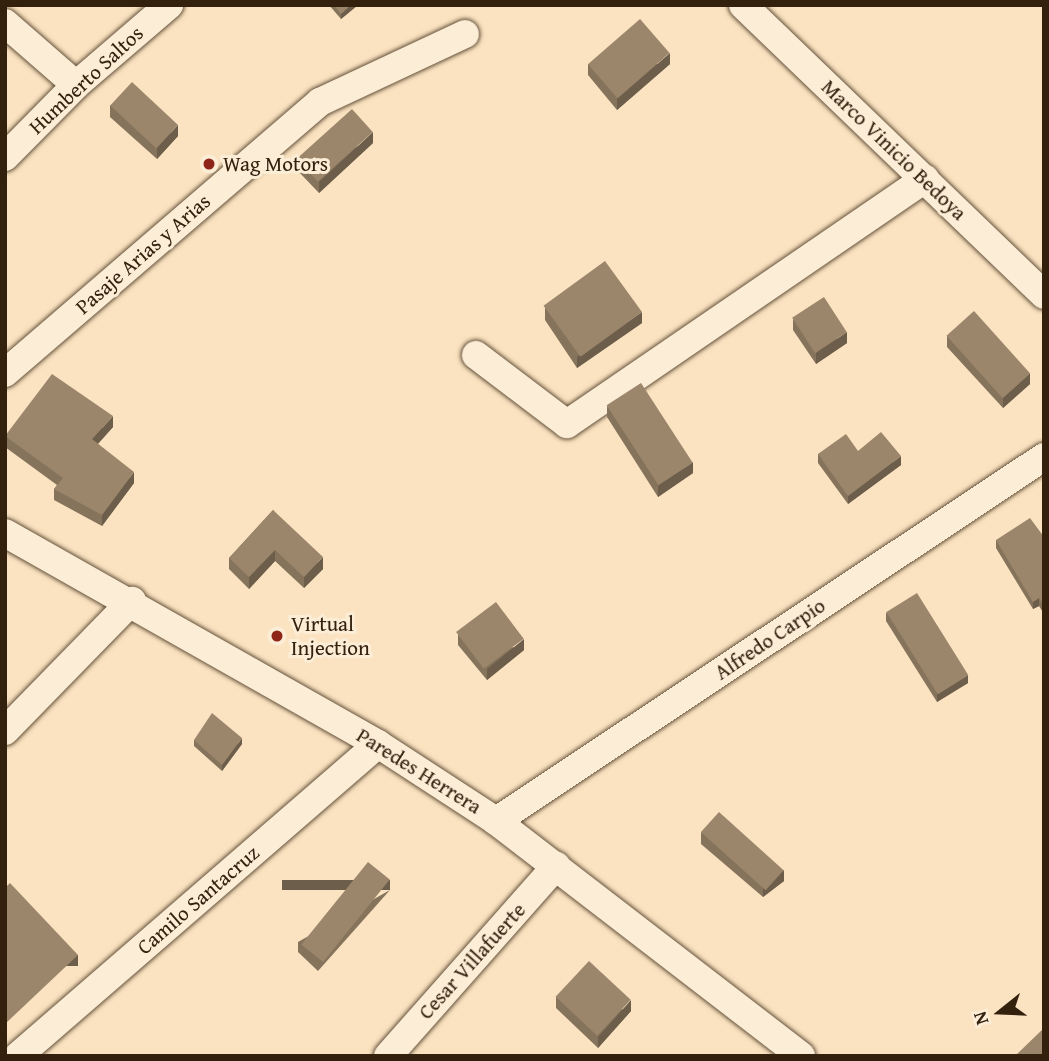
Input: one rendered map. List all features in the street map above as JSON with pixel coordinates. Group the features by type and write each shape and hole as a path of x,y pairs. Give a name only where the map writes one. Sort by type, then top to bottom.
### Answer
{"street":[{"name":"Humberto Saltos","path":"5,157 76,85 169,5"},
{"name":"Marco Vinicio Bedoya","path":"743,5 1044,295"},
{"path":"5,23 76,85"},
{"name":"Pasaje Arias y Arias","path":"5,373 320,102 465,34"},
{"path":"476,355 567,424 925,179"},
{"name":"Alfredo Carpio","path":"496,821 1044,457"},
{"name":"Paredes Herrera","path":"5,533 132,601 378,744 496,821 801,1056"},
{"path":"5,731 132,601"},
{"name":"Camilo Santacruz","path":"18,1056 378,744"},
{"name":"Cesar Villafuerte","path":"388,1056 556,866"}],"building":[{"path":"334,5 351,5 341,14"},
{"path":"640,19 670,53 617,98 588,64"},
{"path":"132,82 178,125 156,148 110,105"},
{"path":"352,109 373,132 318,182 297,159"},
{"path":"605,261 642,312 581,357 544,306"},
{"path":"824,297 847,332 815,353 792,318"},
{"path":"974,311 1030,373 1003,398 947,336"},
{"path":"52,374 113,416 92,439 134,472 102,515 54,489 63,478 5,436"},
{"path":"641,383 693,463 658,485 607,405"},
{"path":"881,432 901,456 848,496 818,454 846,434 858,451"},
{"path":"273,510 323,557 304,577 275,550 249,577 229,558"},
{"path":"1030,518 1044,537 1044,606 1039,598 1033,602 996,540"},
{"path":"917,593 968,675 938,694 886,612"},
{"path":"496,602 524,639 484,669 456,632"},
{"path":"212,713 242,738 222,765 194,740"},
{"path":"719,812 784,870 766,890 701,832"},
{"path":"368,862 390,880 323,962 301,944"},
{"path":"10,883 78,955 5,1024 5,888"},
{"path":"589,961 631,1000 597,1036 556,997"},
{"path":"1044,1028 1044,1056 1015,1056"}],"place":[{"name":"Wag Motors","path":"209,164"},
{"name":"Virtual Injection","path":"277,636"}]}
